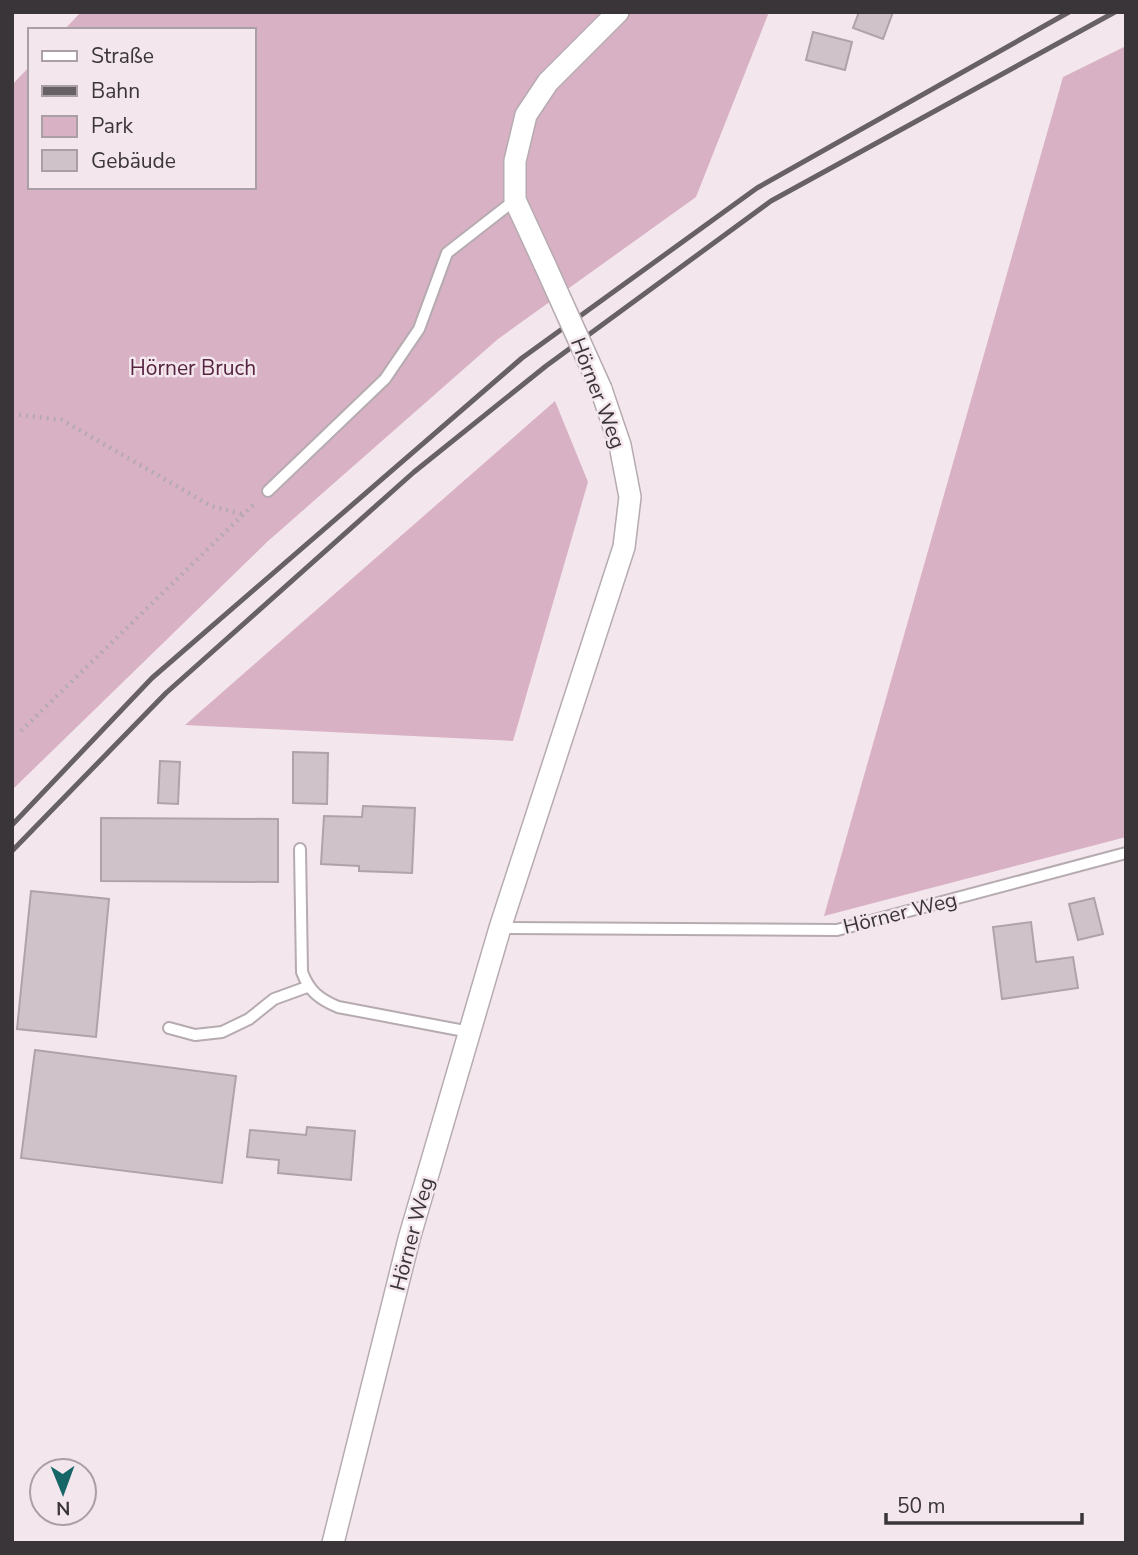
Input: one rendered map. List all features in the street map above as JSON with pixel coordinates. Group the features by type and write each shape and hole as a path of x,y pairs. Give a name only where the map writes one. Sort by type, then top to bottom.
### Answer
{"street":[{"name":"Hörner Weg","path":"333,1543 409,1239 500,928 624,547 630,497 620,445 601,389 515,200 515,162 526,115 548,82 618,12"}],"lane":[{"path":"268,491 385,379 419,329 447,253 515,200"},
{"path":"300,849 302,972 307,987 320,999 338,1007 470,1032"},
{"name":"Hörner Weg","path":"500,928 838,930 1126,853"},
{"path":"169,1028 195,1035 222,1032 249,1019 274,999 307,987"}],"path":[{"path":"12,414 62,420 211,506 243,515"},
{"path":"21,731 268,491"}],"green space":[{"name":"Hörner Bruch","path":"81,12 769,12 696,197 498,339 267,542 12,790 12,85 28,68 28,189 256,189 256,28 66,28"},
{"path":"1126,46 1126,837 824,916 1063,77"},
{"path":"555,401 588,482 513,741 185,725"}],"building":[{"path":"859,12 893,12 883,39 853,28"},
{"path":"813,32 852,42 845,70 806,60"},
{"path":"293,752 328,753 327,804 293,803"},
{"path":"160,761 180,762 178,804 158,803"},
{"path":"363,806 415,808 412,873 359,871 359,866 321,864 324,816 362,817"},
{"path":"101,818 278,819 278,882 101,881"},
{"path":"31,891 109,899 96,1037 17,1029"},
{"path":"1094,898 1103,934 1078,940 1069,904"},
{"path":"1031,922 1036,962 1073,957 1078,988 1002,999 993,927"},
{"path":"35,1050 236,1076 222,1183 21,1158"},
{"path":"307,1127 355,1131 351,1180 278,1173 279,1160 247,1157 250,1130 306,1135"}],"railway":[{"path":"12,825 152,678 522,358 757,188 1069,12"},
{"path":"12,851 166,693 414,472 546,366 771,201 1115,12"}]}
